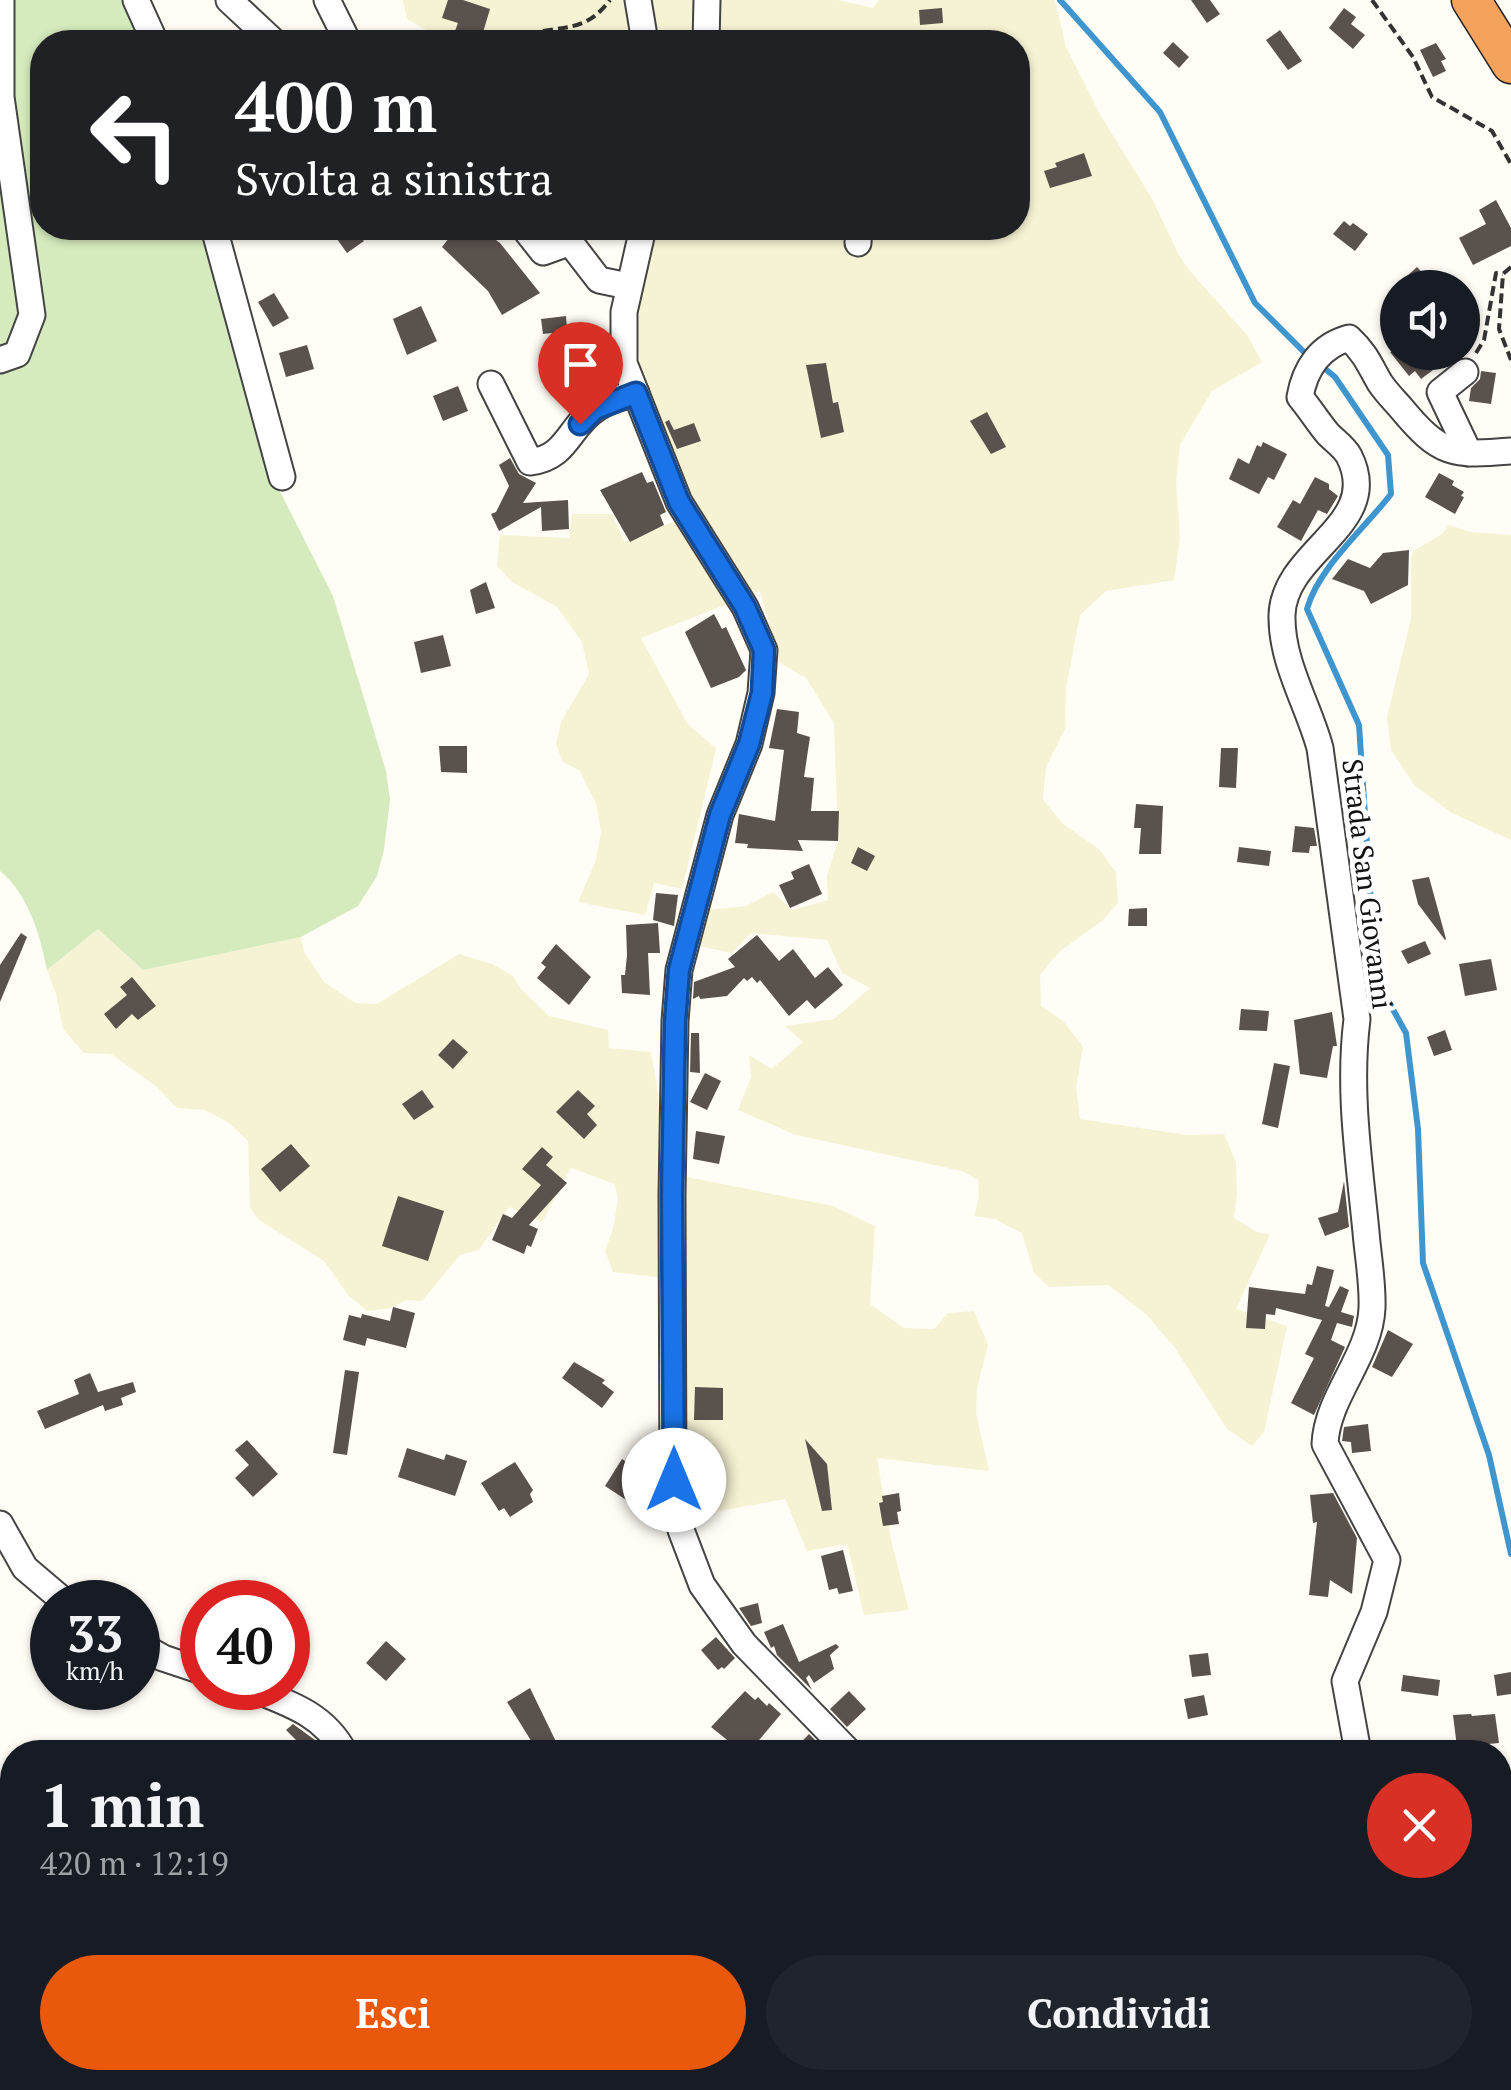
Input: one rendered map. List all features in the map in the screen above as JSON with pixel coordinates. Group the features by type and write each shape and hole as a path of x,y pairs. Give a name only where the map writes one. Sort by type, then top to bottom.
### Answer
{"highway":[{"path":"1471,0 1511,64"}],"street":[{"path":"0,0 1,97 32,315 17,354 0,360"},
{"path":"136,0 150,30"},
{"path":"229,0 261,30"},
{"path":"327,0 342,30"},
{"path":"638,0 643,30"},
{"path":"707,30 708,0"},
{"path":"217,240 282,477"},
{"path":"534,240 543,252 558,240"},
{"path":"568,240 598,280 628,286"},
{"path":"640,240 624,312 624,363 679,502 745,607 764,650 762,693 749,744 720,815 679,970 672,1194 676,1496 681,1530 702,1585 744,1644 837,1740"},
{"name":"Strada San Giovanni","path":"1356,1740 1345,1681 1374,1612 1386,1560 1325,1444 1326,1424 1363,1346 1372,1311 1352,1108 1357,1019 1320,748 1310,710 1291,672 1282,613 1292,584 1355,505 1359,483 1348,453 1326,432 1300,397 1304,376 1330,343 1348,338 1366,353 1381,385 1442,450 1511,451"},
{"path":"1465,372 1440,392 1469,453"},
{"path":"491,384 530,462 546,460 562,448 595,409 636,393"},
{"path":"0,1524 24,1568 38,1580"},
{"path":"302,1710 333,1732 337,1740"}],"path":[{"path":"550,30 580,26 592,20 610,0"},
{"path":"1372,0 1412,57 1432,97 1492,131 1511,164"},
{"path":"1511,267 1504,274 1499,329 1511,360"},
{"path":"1465,372 1484,340 1496,273 1504,274"}],"shaded area":[{"path":"403,0 838,0 873,8 879,0 1055,0 1066,47 1101,116 1151,197 1179,255 1247,335 1262,362 1212,391 1180,445 1176,482 1180,538 1174,580 1106,591 1080,615 1066,688 1065,729 1046,767 1043,800 1063,824 1099,849 1116,872 1118,903 1103,920 1059,952 1040,975 1041,1006 1063,1021 1083,1046 1076,1087 1080,1119 1187,1135 1224,1134 1236,1162 1234,1218 1257,1232 1270,1234 1236,1309 1287,1326 1264,1432 1252,1446 1227,1429 1175,1348 1147,1315 1108,1285 1049,1287 1034,1273 1022,1233 995,1219 974,1216 978,1180 962,1171 796,1135 738,1110 751,1077 749,1055 772,1069 803,1042 785,1026 834,1019 870,988 842,973 827,940 751,933 732,953 694,945 707,910 746,906 773,892 792,910 828,900 827,876 838,841 834,723 806,678 780,663 760,591 641,638 687,723 716,749 682,889 654,883 645,915 578,902 596,860 601,832 596,803 579,770 563,762 556,744 561,722 589,674 582,642 557,607 512,582 497,566 500,535 569,538 572,514 612,514 624,541 694,514 655,417 640,365 634,315 651,240 1030,240 1030,30 426,30 407,19"},
{"path":"1449,525 1471,532 1511,535 1511,840 1452,813 1415,786 1391,750 1387,717 1411,619 1411,557"},
{"path":"98,929 143,970 301,937 304,952 324,982 355,1003 377,1004 459,954 492,964 513,976 549,1016 608,1030 609,1048 651,1052 658,1094 662,1172 833,1206 875,1226 870,1304 904,1328 934,1329 948,1313 974,1311 988,1345 977,1388 976,1413 989,1471 877,1458 891,1540 909,1610 864,1615 847,1544 807,1551 785,1499 692,1516 674,1279 613,1272 605,1251 618,1199 615,1184 571,1168 542,1222 509,1207 479,1250 460,1255 422,1301 406,1300 391,1308 367,1311 348,1295 324,1261 259,1220 250,1208 248,1141 228,1122 205,1110 177,1108 157,1087 111,1054 84,1053 63,1029 47,970"}],"green space":[{"path":"0,0 126,0 139,30 30,30 30,240 208,240 265,462 333,596 386,771 390,800 384,850 377,876 358,906 301,937 143,970 98,929 47,970 26,904 0,871"}],"building":[{"path":"448,0 463,0 490,9 484,30 455,30 458,23 442,18"},
{"path":"1191,0 1210,0 1220,14 1207,23"},
{"path":"942,8 943,23 920,25 919,10"},
{"path":"1344,8 1356,17 1351,24 1365,35 1353,49 1329,28"},
{"path":"1280,30 1302,61 1288,70 1266,40"},
{"path":"1173,42 1189,57 1179,68 1163,53"},
{"path":"1436,43 1446,59 1441,61 1446,71 1433,77 1420,50"},
{"path":"1084,153 1092,176 1050,188 1044,171"},
{"path":"1496,200 1511,228 1511,246 1473,265 1459,238 1486,224 1479,210"},
{"path":"1344,221 1368,234 1355,251 1333,234"},
{"path":"338,240 364,241 347,253"},
{"path":"448,240 496,240 540,293 502,315 488,291 442,247"},
{"path":"274,293 289,318 273,327 258,302"},
{"path":"421,306 437,341 407,355 393,319"},
{"path":"566,316 569,354 590,352 593,391 578,402 572,402 566,381 560,381 558,366 554,365 552,333 543,334 541,319"},
{"path":"307,345 314,369 286,377 279,353"},
{"path":"826,363 833,403 838,402 844,432 821,438 806,365"},
{"path":"1404,370 1433,370 1421,379 1415,371 1409,376"},
{"path":"1481,371 1496,373 1491,404 1469,401"},
{"path":"458,386 468,411 443,421 433,396"},
{"path":"987,412 1006,447 991,454 970,421"},
{"path":"669,420 674,430 694,423 701,441 677,449 665,422"},
{"path":"1263,442 1287,454 1274,480 1268,477 1259,494 1229,479 1238,458 1249,464 1257,445 1261,447"},
{"path":"510,458 519,474 536,483 523,503 568,500 569,529 542,531 541,507 499,531 491,514 496,512 509,486 499,465"},
{"path":"642,472 647,483 653,481 666,512 660,515 664,525 630,542 600,490"},
{"path":"1439,473 1464,492 1455,514 1425,497"},
{"path":"1315,477 1329,484 1338,496 1327,514 1318,510 1301,541 1277,527 1293,500 1300,504"},
{"path":"1409,550 1408,585 1371,604 1364,591 1332,579 1348,559 1370,568 1383,553"},
{"path":"486,582 495,608 476,614 470,590"},
{"path":"714,614 722,629 726,627 746,670 739,677 711,688 685,632"},
{"path":"443,635 451,666 421,673 414,642"},
{"path":"777,709 799,712 797,733 810,737 804,777 814,778 811,811 839,811 838,841 798,840 803,851 747,848 748,844 735,843 739,814 775,821 784,750 769,748"},
{"path":"439,746 467,746 467,773 441,772"},
{"path":"1221,748 1238,748 1236,788 1219,787"},
{"path":"1136,804 1163,806 1161,854 1139,854 1141,828 1134,828"},
{"path":"1295,826 1314,828 1317,846 1310,846 1309,853 1292,852"},
{"path":"858,847 875,856 867,871 851,863"},
{"path":"1239,847 1271,851 1269,866 1237,862"},
{"path":"809,864 822,894 790,908 779,885 794,879 791,872"},
{"path":"1429,877 1445,940 1418,904 1412,880"},
{"path":"656,893 678,895 674,926 653,920"},
{"path":"1147,908 1147,926 1128,926 1129,909"},
{"path":"658,923 660,953 648,953 650,995 622,993 626,925"},
{"path":"21,933 27,937 0,1002 0,965"},
{"path":"757,935 779,961 793,949 815,978 828,967 843,985 815,1009 807,1000 789,1016 760,980 757,983 752,977 747,981 744,978 727,996 693,999 694,982 735,967 728,959"},
{"path":"1425,941 1431,954 1408,964 1401,951"},
{"path":"556,944 591,977 569,1005 537,978 546,967 541,963"},
{"path":"1491,959 1497,990 1465,996 1459,964"},
{"path":"132,977 156,1006 138,1020 132,1014 116,1029 104,1014 127,995 120,987"},
{"path":"1241,1009 1269,1011 1267,1031 1239,1030"},
{"path":"1332,1012 1337,1046 1333,1046 1327,1078 1300,1074 1294,1020"},
{"path":"1445,1030 1452,1050 1434,1056 1427,1037"},
{"path":"691,1033 699,1033 700,1073 690,1072"},
{"path":"453,1039 468,1052 453,1069 438,1055"},
{"path":"1274,1063 1290,1066 1278,1128 1262,1124"},
{"path":"705,1073 721,1081 707,1110 690,1102"},
{"path":"422,1090 434,1107 414,1120 402,1104"},
{"path":"578,1090 595,1106 587,1114 597,1125 584,1139 556,1112"},
{"path":"696,1131 725,1136 719,1164 693,1159"},
{"path":"291,1144 310,1166 280,1192 261,1169"},
{"path":"542,1147 553,1157 546,1165 567,1183 529,1225 538,1229 524,1254 492,1240 503,1214 512,1218 541,1185 522,1169"},
{"path":"1344,1181 1349,1227 1325,1236 1318,1218 1338,1212"},
{"path":"398,1196 444,1211 428,1261 382,1246"},
{"path":"1317,1266 1334,1270 1325,1306 1329,1307 1340,1286 1349,1290 1341,1312 1354,1316 1352,1327 1337,1323 1331,1340 1345,1347 1314,1415 1291,1403 1314,1358 1305,1354 1322,1320 1276,1308 1275,1315 1266,1314 1265,1329 1246,1328 1249,1287 1305,1294"},
{"path":"393,1307 415,1313 406,1348 367,1338 365,1346 343,1340 349,1315 390,1321"},
{"path":"1388,1330 1413,1344 1392,1377 1372,1367"},
{"path":"574,1362 605,1380 602,1383 614,1392 602,1408 562,1378"},
{"path":"345,1370 359,1372 347,1455 333,1453"},
{"path":"90,1373 98,1392 133,1382 136,1392 121,1398 123,1405 105,1411 103,1405 45,1429 37,1411 79,1394 74,1380"},
{"path":"695,1387 723,1388 723,1420 694,1420"},
{"path":"1368,1424 1371,1451 1352,1453 1351,1442 1342,1441 1344,1427"},
{"path":"805,1439 827,1464 832,1510 822,1511"},
{"path":"247,1440 278,1474 253,1497 235,1478 249,1465 235,1450"},
{"path":"407,1448 444,1460 446,1454 467,1461 455,1496 398,1477"},
{"path":"622,1459 649,1477 644,1486 652,1491 640,1509 605,1486"},
{"path":"515,1462 533,1490 533,1502 510,1517 504,1508 499,1511 481,1483"},
{"path":"899,1493 899,1524 883,1526 879,1503 883,1502 882,1496"},
{"path":"1333,1493 1357,1538 1352,1594 1330,1580 1328,1597 1309,1595 1317,1522 1313,1523 1310,1495"},
{"path":"843,1550 853,1591 839,1594 837,1588 829,1590 821,1556"},
{"path":"758,1603 762,1623 751,1626 739,1608"},
{"path":"783,1624 799,1662 836,1644 839,1647 830,1655 834,1669 814,1683 809,1675 806,1678 812,1690 777,1655 774,1646 771,1648 764,1632"},
{"path":"716,1637 735,1658 718,1670 701,1650"},
{"path":"386,1641 406,1659 386,1681 366,1663"},
{"path":"1208,1653 1211,1675 1192,1677 1189,1655"},
{"path":"1511,1672 1511,1694 1497,1696 1494,1675"},
{"path":"1403,1675 1440,1680 1438,1696 1401,1691"},
{"path":"530,1688 555,1740 531,1740 507,1702"},
{"path":"745,1691 781,1714 759,1740 727,1740 711,1727"},
{"path":"849,1691 866,1709 847,1727 830,1709"},
{"path":"1204,1695 1208,1715 1188,1719 1184,1699"},
{"path":"1495,1714 1499,1740 1456,1740 1453,1715"},
{"path":"293,1724 315,1740 296,1740 286,1730"}],"waterway":[{"path":"1060,0 1160,112 1255,303 1308,356"},
{"path":"1318,363 1335,377 1388,455 1391,494 1321,579 1307,609 1359,725 1375,965 1380,986 1406,1033 1418,1129 1423,1263 1489,1455 1511,1554"}],"route":[{"path":"580,424 595,409 636,393 679,502 745,607 764,650 762,693 749,744 720,815 679,970 672,1194 674,1480"}]}
